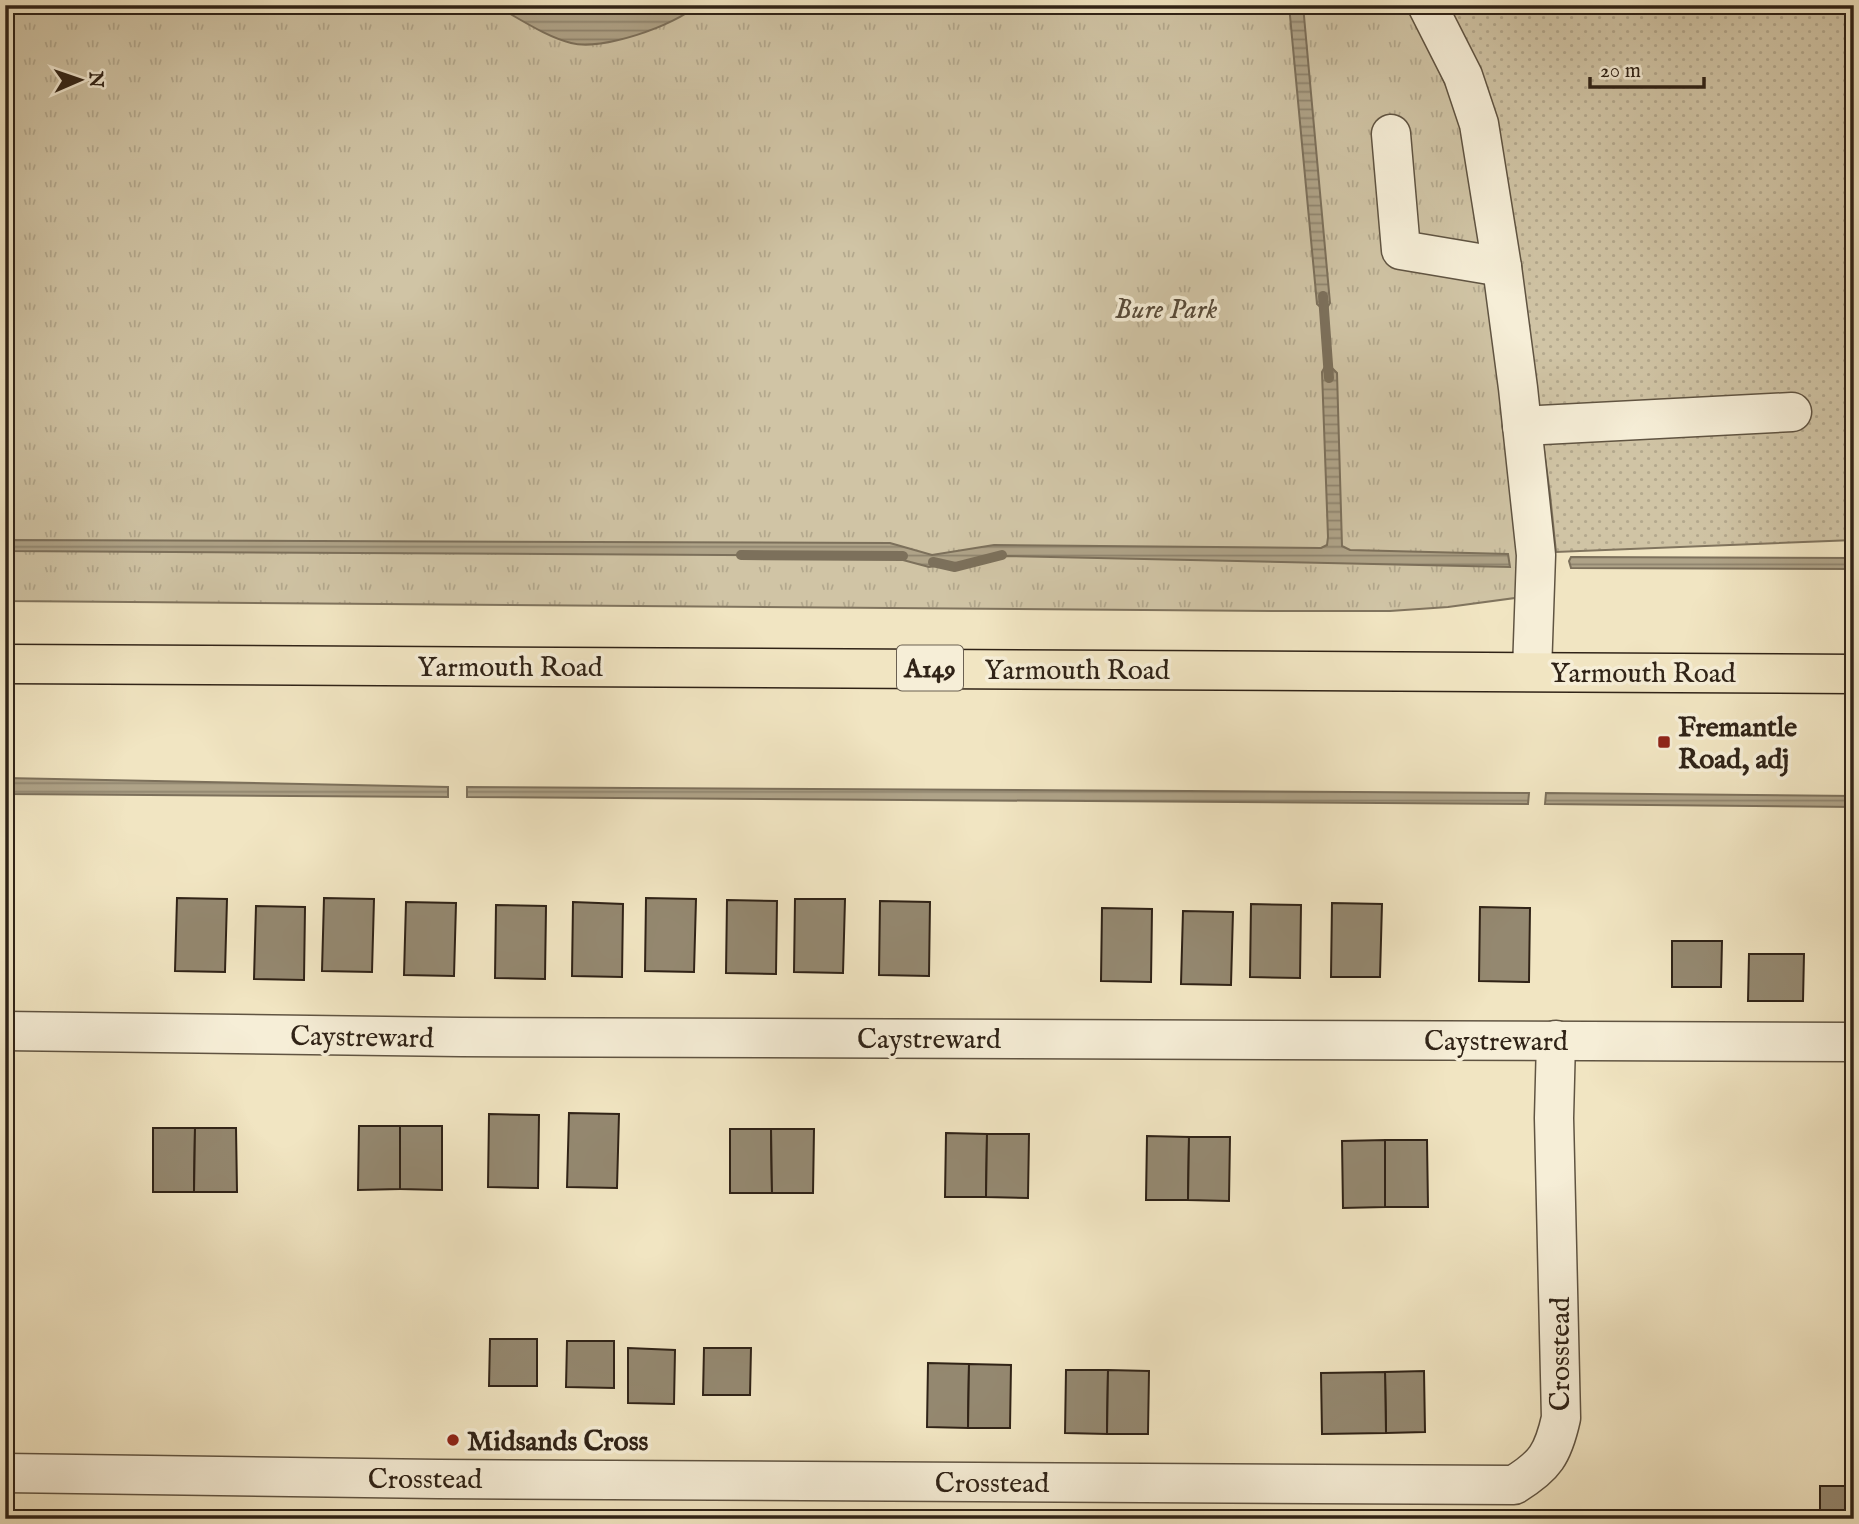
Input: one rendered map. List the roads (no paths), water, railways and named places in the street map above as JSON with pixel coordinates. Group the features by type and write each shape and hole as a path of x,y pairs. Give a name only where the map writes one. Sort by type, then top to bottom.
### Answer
{"main road":[{"name":"Yarmouth Road","path":"5,664 1854,674"}],"street":[{"path":"1427,5 1462,76 1479,124 1502,267 1536,561 1532,671"},
{"path":"1391,134 1401,250 1502,267"},
{"path":"1522,425 1792,412"},
{"name":"Caystreward","path":"5,1031 461,1037 1854,1042"},
{"name":"Crosstead","path":"5,1473 438,1479 1514,1485 1536,1471 1555,1444 1561,1418 1555,1131 1556,1040"}],"waterway":[{"path":"1323,296 1329,378"},
{"path":"741,555 903,556"},
{"path":"933,562 955,567 1002,555"}],"place":[{"name":"Fremantle Road, adj","path":"1664,742"},
{"name":"Midsands Cross","path":"453,1440"}],"park label":[{"name":"Bure Park","path":"1166,308"}]}
